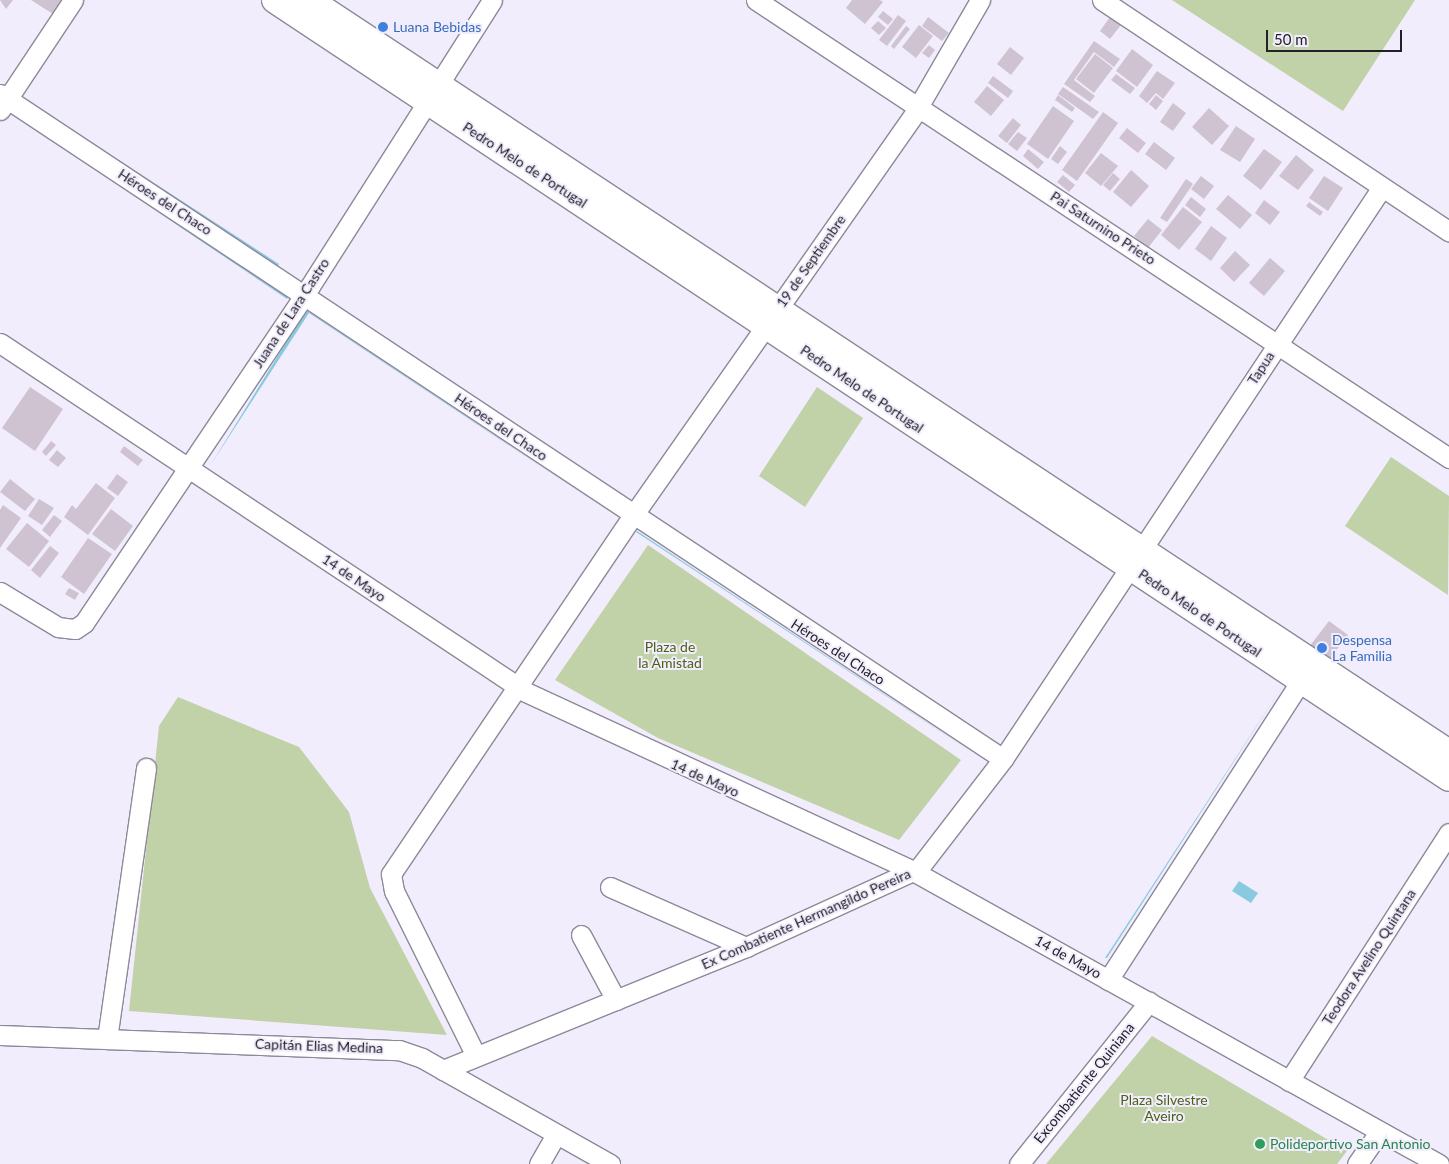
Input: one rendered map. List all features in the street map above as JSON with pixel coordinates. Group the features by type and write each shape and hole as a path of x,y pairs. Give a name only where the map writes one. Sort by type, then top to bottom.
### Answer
{"street":[{"path":"2,101 73,0"},
{"name":"Pedro Melo de Portugal","path":"275,0 431,92 1307,671 1449,778"},
{"name":"Pedro Melo de Portugal","path":"309,0 431,92"},
{"name":"Juana de Lara Castro","path":"0,592 58,627 75,629 84,623 305,294 431,92 492,0"},
{"name":"Pai Saturnino Prieto","path":"756,0 1278,343 1449,458"},
{"name":"19 de Septiembre","path":"476,1056 394,891 392,874 632,516 918,107 980,0"},
{"path":"1102,0 1449,231"},
{"name":"Héroes del Chaco","path":"2,101 305,294 632,516 1003,759"},
{"name":"Tapua","path":"1137,559 1382,187"},
{"name":"14 de Mayo","path":"0,343 518,687 677,765 913,871 1439,1164"},
{"name":"Ex Combatiente Hermangildo Pereira","path":"443,1070 746,947 913,871 1003,759 1137,559"},
{"path":"1108,980 1307,671"},
{"name":"Pedro Melo de Portugal","path":"1307,671 1448,750"},
{"path":"107,1039 146,768"},
{"name":"Teodora Avelino Quintana","path":"1289,1081 1449,833"},
{"path":"610,887 746,947"},
{"path":"581,935 616,1000"},
{"name":"Excombatiente Quiniana","path":"1018,1164 1149,1002"},
{"name":"Capitán Elias Medina","path":"0,1035 377,1046 422,1058 610,1164"},
{"path":"1357,1164 1380,1131"},
{"path":"539,1164 556,1134"}],"green space":[{"path":"1172,0 1415,0 1343,111"},
{"path":"817,387 863,418 805,507 759,476"},
{"path":"1391,457 1449,496 1448,595 1345,526"},
{"name":"Plaza de la Amistad","path":"648,545 961,760 899,840 658,738 555,680"},
{"path":"178,697 299,747 349,812 370,888 447,1035 129,1011 159,726"},
{"name":"Plaza Silvestre Aveiro","path":"1152,1036 1347,1151 1337,1164 1046,1164"}],"water":[{"path":"19,97 279,264 278,266"},
{"path":"11,113 288,297 287,299"},
{"path":"306,310 620,519 309,313 210,466"},
{"path":"637,531 979,757 636,532"},
{"path":"1284,684 1107,958 1105,958"},
{"path":"1239,881 1258,893 1251,903 1232,891"}],"building":[{"path":"0,0 13,0 6,9"},
{"path":"31,0 62,0 53,14"},
{"path":"852,0 880,0 883,2 865,24 846,8"},
{"path":"883,11 893,19 888,25 878,17"},
{"path":"898,15 906,21 887,46 879,40"},
{"path":"928,17 949,33 942,41 922,26"},
{"path":"1110,17 1121,25 1110,39 1100,31"},
{"path":"878,21 886,28 879,35 871,28"},
{"path":"919,25 933,36 916,58 902,47"},
{"path":"906,26 910,29 894,49 891,46"},
{"path":"1094,41 1120,59 1114,67 1094,52 1074,80 1095,96 1090,102 1064,84"},
{"path":"929,45 935,50 929,58 922,53"},
{"path":"1010,47 1024,58 1011,75 997,64"},
{"path":"1132,49 1153,65 1137,87 1116,71"},
{"path":"1095,54 1113,68 1094,93 1076,79"},
{"path":"1157,71 1175,83 1163,99 1156,93 1147,103 1139,96"},
{"path":"1116,74 1135,88 1130,94 1111,80"},
{"path":"993,76 1013,91 1008,98 988,83"},
{"path":"987,86 1004,100 991,116 974,102"},
{"path":"1063,87 1099,112 1093,119 1058,94"},
{"path":"1058,95 1075,108 1072,112 1055,100"},
{"path":"1156,95 1163,101 1156,110 1149,104"},
{"path":"1173,103 1186,113 1173,131 1160,122"},
{"path":"1053,106 1074,121 1048,159 1027,144"},
{"path":"1209,108 1229,126 1212,145 1192,127"},
{"path":"1103,112 1118,123 1077,181 1062,170"},
{"path":"1013,118 1021,125 1007,143 998,136"},
{"path":"1236,126 1255,139 1240,162 1220,150"},
{"path":"1127,128 1146,143 1138,153 1119,138"},
{"path":"1018,132 1027,138 1017,151 1008,144"},
{"path":"1154,142 1175,158 1166,170 1145,154"},
{"path":"1060,146 1067,152 1058,164 1051,159"},
{"path":"1028,149 1044,162 1038,169 1023,156"},
{"path":"1264,149 1282,162 1261,190 1243,176"},
{"path":"1101,153 1118,166 1101,186 1085,173"},
{"path":"1296,155 1314,170 1298,190 1279,176"},
{"path":"1131,170 1149,186 1131,207 1113,192"},
{"path":"1113,173 1120,179 1110,191 1103,185"},
{"path":"1063,175 1075,185 1069,192 1057,182"},
{"path":"1201,176 1214,186 1204,199 1191,189"},
{"path":"1324,176 1343,188 1328,211 1309,198"},
{"path":"1186,179 1193,184 1167,222 1160,218"},
{"path":"1228,195 1252,215 1240,229 1216,209"},
{"path":"1191,197 1206,209 1200,217 1185,205"},
{"path":"1264,200 1280,212 1270,225 1255,213"},
{"path":"1309,202 1323,212 1320,216 1306,206"},
{"path":"1183,207 1202,222 1179,250 1161,235"},
{"path":"1148,219 1162,230 1148,248 1134,236"},
{"path":"1211,226 1227,238 1211,261 1195,249"},
{"path":"1235,251 1250,265 1234,282 1220,268"},
{"path":"1270,258 1285,271 1264,296 1249,283"},
{"path":"30,387 63,409 35,451 2,428"},
{"path":"51,441 56,445 46,456 42,452"},
{"path":"124,446 143,460 138,466 120,452"},
{"path":"57,450 66,458 58,467 49,460"},
{"path":"117,474 128,482 118,496 107,488"},
{"path":"10,479 35,499 25,511 0,492"},
{"path":"96,483 115,498 88,535 64,517 72,505 76,509"},
{"path":"39,499 54,508 42,525 28,516"},
{"path":"3,505 21,518 0,548 0,510"},
{"path":"111,509 133,526 115,551 92,534"},
{"path":"54,515 62,521 50,537 42,530"},
{"path":"27,523 49,541 29,567 6,549"},
{"path":"88,538 112,554 84,594 61,577"},
{"path":"50,546 59,553 40,578 31,570"},
{"path":"69,588 79,593 75,600 65,594"},
{"path":"1329,621 1348,635 1328,661 1309,647"}],"place":[{"name":"Luana Bebidas","path":"383,27"},
{"name":"Despensa La Familia","path":"1322,648"},
{"name":"Polideportivo San Antonio","path":"1260,1144"}]}
